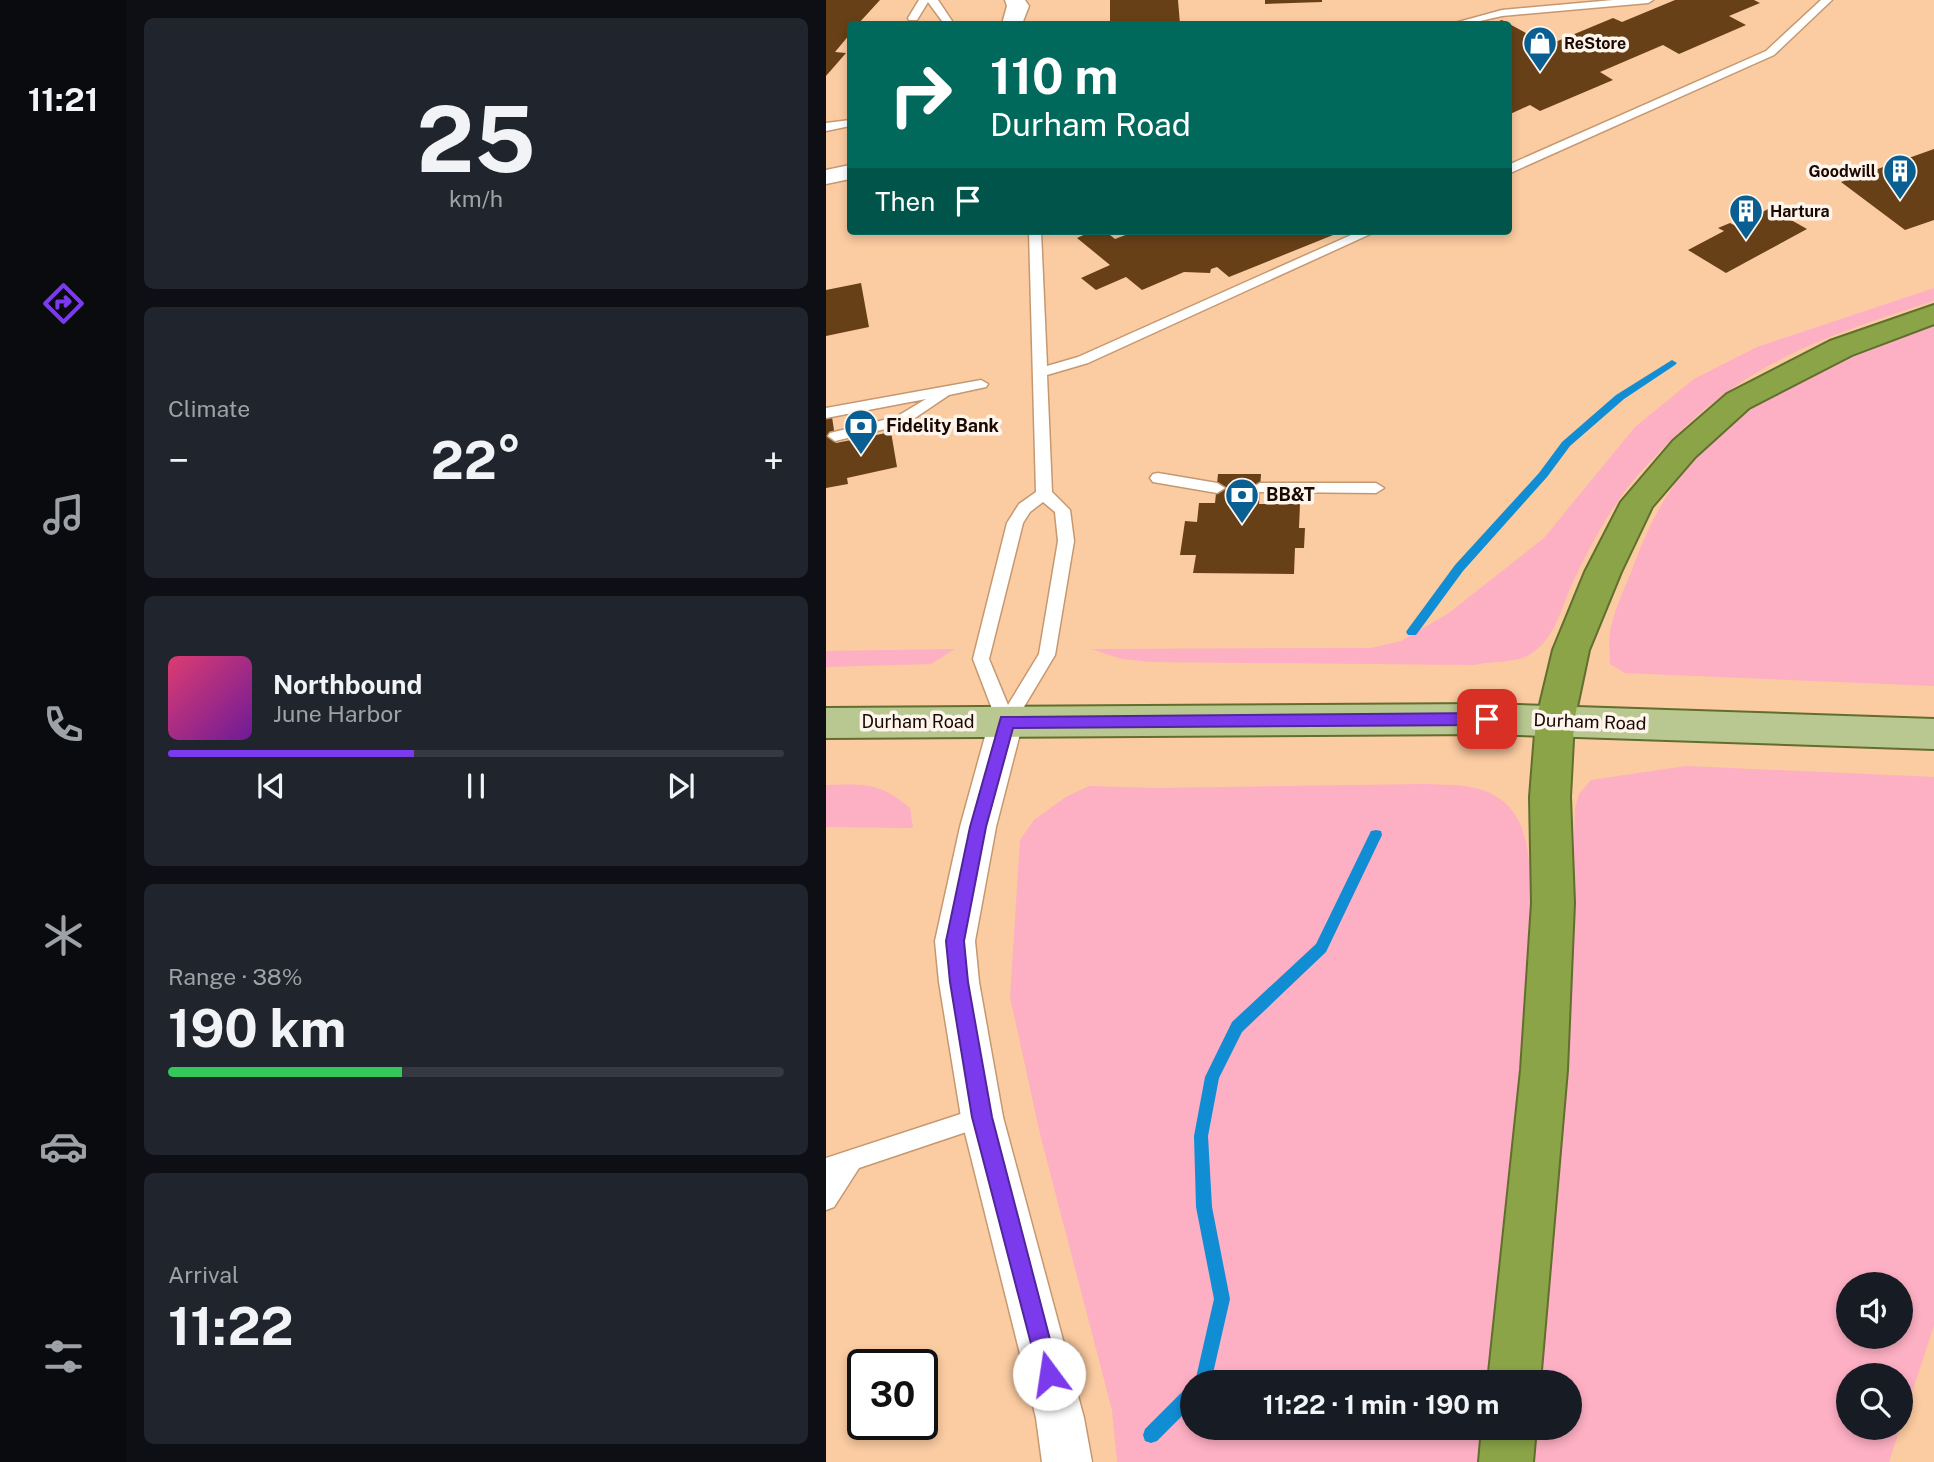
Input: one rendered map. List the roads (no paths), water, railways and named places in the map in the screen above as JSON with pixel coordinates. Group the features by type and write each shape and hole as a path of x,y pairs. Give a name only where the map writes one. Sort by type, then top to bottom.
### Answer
{"highway":[{"path":"1515,1370 1544,1070 1553,902 1550,797 1555,721 1571,650 1603,572 1638,502 1684,449 1738,401 1841,348 1934,314"},
{"path":"1506,1462 1508,1440"}],"main road":[{"name":"Durham Road","path":"826,723 1487,719 1934,734"}],"street":[{"path":"1013,21 1018,6 1016,0"},
{"path":"826,177 847,173"},
{"path":"1006,722 978,827 955,941 959,982 982,1117 1060,1418 1067,1462"}],"lane":[{"path":"912,18 925,0"},
{"path":"932,0 947,21"},
{"path":"1469,21 1502,13 1648,0"},
{"path":"1512,168 1770,53 1828,0"},
{"path":"826,127 847,124"},
{"path":"1006,722 1047,655 1066,541 1062,510 1044,494 1035,235"},
{"path":"1040,373 1083,360 1362,235"},
{"path":"826,413 981,384"},
{"path":"835,436 901,421 954,389"},
{"path":"1158,478 1217,488"},
{"path":"1260,488 1376,488"},
{"path":"1006,722 981,659 1015,523 1024,508 1044,494"},
{"path":"826,1168 982,1117"},
{"path":"826,1199 852,1159"}],"waterway":[{"path":"1412,632 1459,568 1543,475 1566,444 1620,397 1672,363"},
{"path":"1206,1370 1222,1299 1204,1207 1201,1136 1212,1077 1237,1027 1321,948 1376,835"},
{"path":"1151,1435 1180,1406"}],"place":[{"name":"ReStore","path":"1540,73"},
{"name":"Goodwill","path":"1900,201"},
{"name":"Hartura","path":"1746,241"},
{"name":"Fidelity Bank","path":"861,456"},
{"name":"BB&T","path":"1242,525"}]}
